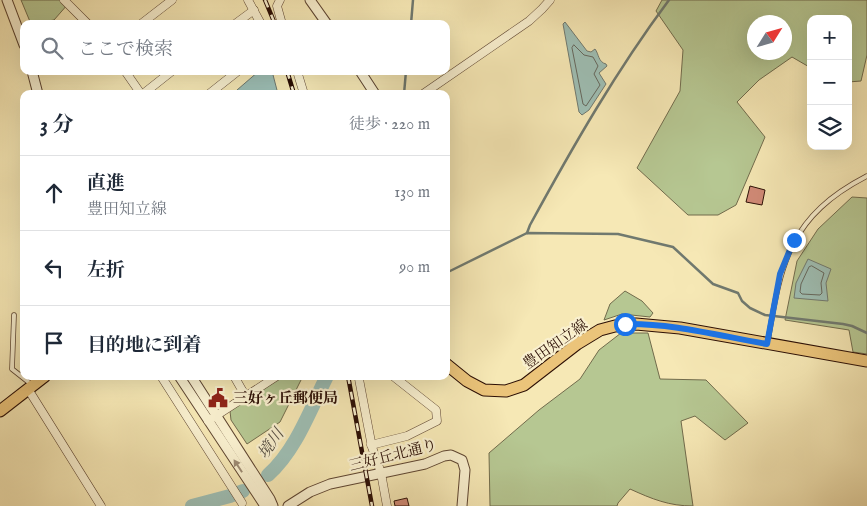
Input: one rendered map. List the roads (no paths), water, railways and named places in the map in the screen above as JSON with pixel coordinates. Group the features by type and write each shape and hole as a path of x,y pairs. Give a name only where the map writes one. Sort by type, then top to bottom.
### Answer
{"main road":[{"name":"豊田知立線","path":"450,367 467,382 484,390 506,391 524,385 590,336 615,326 636,324 657,325 867,361"},
{"path":"0,411 40,380"}],"street":[{"path":"7,0 20,34"},
{"path":"146,20 172,0"},
{"path":"248,0 259,20"},
{"path":"280,0 277,6 281,20"},
{"path":"310,0 324,20"},
{"path":"429,90 529,21 550,0"},
{"path":"67,1 84,20"},
{"path":"240,20 254,10"},
{"path":"33,75 37,90"},
{"path":"128,75 139,90"},
{"path":"147,90 167,75"},
{"path":"214,90 233,75"},
{"path":"298,75 303,90"},
{"path":"363,75 372,90"},
{"path":"164,380 242,503"},
{"path":"182,380 265,506"},
{"path":"194,380 273,506"},
{"path":"236,380 246,397"},
{"path":"208,421 271,380"},
{"path":"358,380 371,445 381,474 387,506"},
{"path":"371,445 407,436 436,421 436,410 398,380"},
{"path":"30,387 101,506"},
{"name":"三好丘北通り","path":"288,506 310,492 330,484 425,464 451,455 462,460 465,470 462,506"}],"lane":[{"path":"767,344 780,274 800,232 814,214 831,198 867,176"},
{"path":"14,315 12,369 20,377"},
{"path":"23,380 30,387"}],"water":[{"path":"565,22 587,51 591,52 595,49 600,60 607,66 599,73 606,84 589,110 582,115 579,112 563,24"},
{"path":"254,75 273,75 277,90 237,90"},
{"path":"808,259 831,269 826,283 828,301 794,298 796,283"}],"waterway":[{"name":"境川","path":"411,20 413,0"},
{"path":"527,233 595,110 669,0"},
{"name":"境川","path":"404,90 406,75"},
{"path":"450,271 527,233 618,234 673,247 713,284 738,293 742,301 750,308 765,315 843,324 867,333"},
{"name":"境川","path":"268,475 287,454 325,380"},
{"name":"境川","path":"192,506 243,491"}],"railway":[{"path":"265,0 273,20"},
{"path":"288,75 293,90"},
{"path":"349,380 372,506"}],"place":[{"name":"三好ヶ丘郵便局","path":"218,398"}]}
